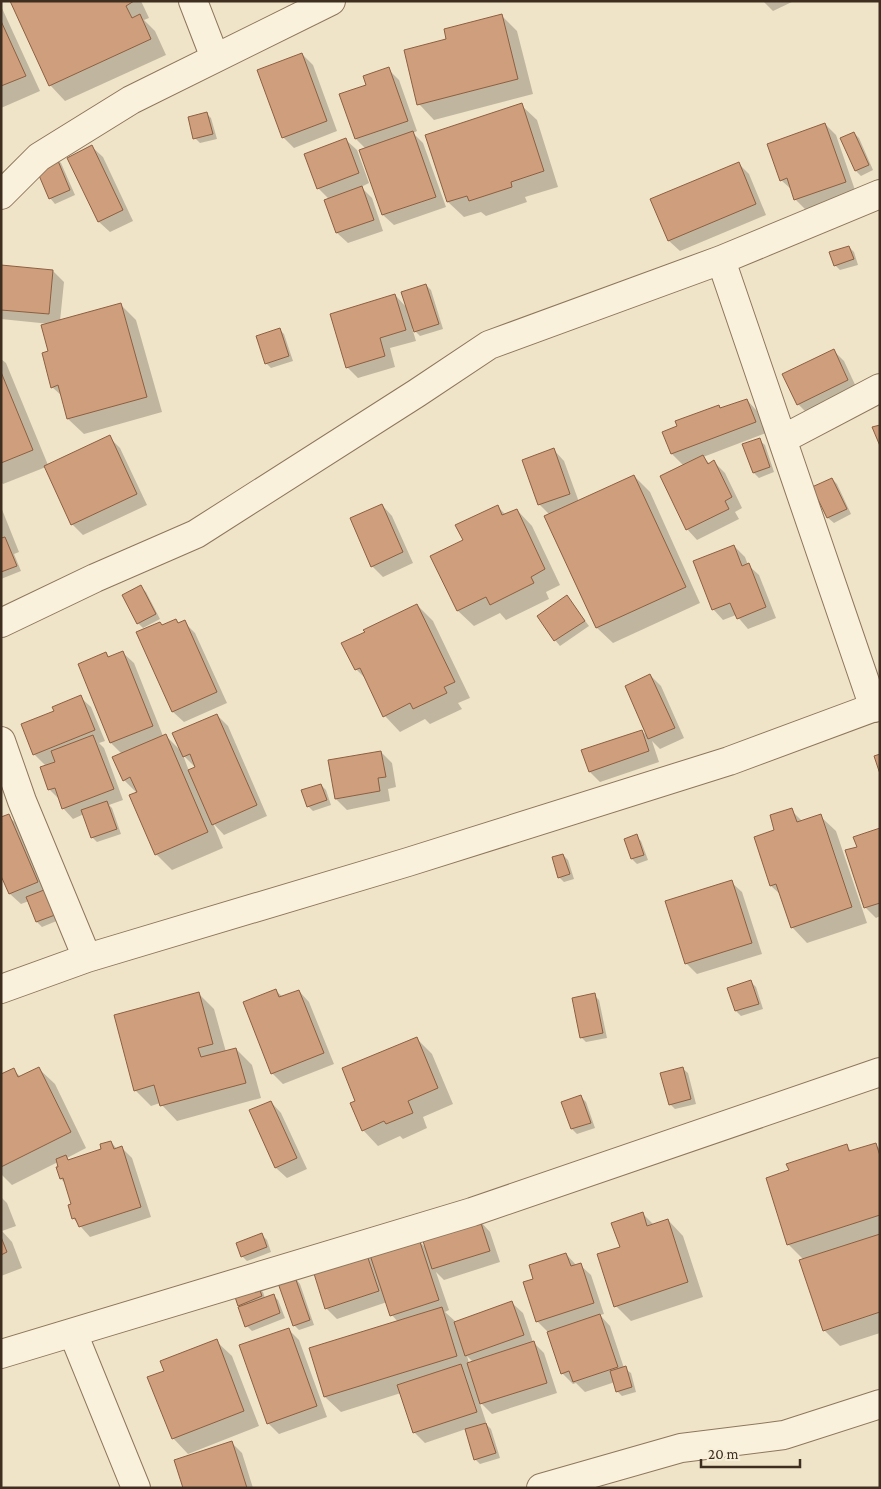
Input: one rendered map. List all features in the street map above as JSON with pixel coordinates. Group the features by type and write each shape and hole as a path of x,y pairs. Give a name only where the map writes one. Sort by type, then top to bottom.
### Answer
{"street":[{"path":"193,1 215,58"},
{"path":"1,195 39,157 131,100 331,1"},
{"path":"1,623 95,578 196,534 489,345 721,260 880,194"},
{"path":"1,989 88,958 408,862 710,767 877,707 721,260"},
{"path":"783,439 880,388"},
{"path":"1,741 22,801 88,958"},
{"path":"1,1354 472,1212 880,1072"},
{"path":"73,1332 136,1488"},
{"path":"541,1488 681,1448 784,1435 880,1404"}],"building":[{"path":"10,1 134,1 126,6 132,18 140,14 151,39 49,86"},
{"path":"502,14 518,79 417,105 404,50 446,39 444,29"},
{"path":"1,21 26,76 1,86"},
{"path":"302,53 327,121 282,138 257,70"},
{"path":"389,67 408,121 355,139 339,94 366,85 363,76"},
{"path":"522,103 544,171 511,182 512,187 469,201 467,196 447,202 425,135"},
{"path":"207,112 213,134 193,139 188,117"},
{"path":"825,123 846,182 794,200 787,178 780,181 767,144"},
{"path":"413,131 436,197 382,215 359,150"},
{"path":"854,132 869,165 855,171 840,138"},
{"path":"346,138 359,173 317,189 304,154"},
{"path":"92,145 123,210 98,222 67,158"},
{"path":"56,156 70,190 49,199 35,166"},
{"path":"739,162 756,204 668,241 650,199"},
{"path":"362,186 374,220 336,233 324,200"},
{"path":"849,246 854,259 834,266 829,252"},
{"path":"1,265 53,270 49,314 1,310"},
{"path":"426,284 439,324 414,332 401,292"},
{"path":"395,294 406,330 380,338 385,356 346,368 330,314"},
{"path":"121,303 147,397 67,419 58,385 51,388 42,353 48,351 41,325"},
{"path":"280,328 289,356 265,364 256,336"},
{"path":"834,349 848,380 797,405 782,374"},
{"path":"1,372 33,450 1,463"},
{"path":"747,399 756,422 671,454 662,432 677,426 675,421 719,405 720,408"},
{"path":"880,425 880,446 872,427"},
{"path":"110,435 137,494 71,525 44,466"},
{"path":"760,438 770,467 753,473 742,444"},
{"path":"554,448 570,494 538,505 522,460"},
{"path":"703,455 708,464 714,460 732,497 725,501 729,509 686,530 660,476"},
{"path":"634,475 686,587 596,628 544,516"},
{"path":"832,478 847,509 827,518 812,487"},
{"path":"382,504 403,552 371,567 350,518"},
{"path":"498,505 502,515 517,509 545,569 531,577 534,583 490,605 486,597 457,611 430,556 463,540 455,525"},
{"path":"5,537 17,566 1,572 1,538"},
{"path":"734,545 742,566 749,563 766,607 737,619 730,603 712,610 693,561"},
{"path":"141,585 156,614 137,624 122,595"},
{"path":"567,595 585,621 554,641 537,616"},
{"path":"417,604 455,682 444,687 447,693 413,709 410,703 383,717 360,668 355,670 341,643 365,632 363,630"},
{"path":"176,619 178,623 185,620 217,692 172,712 136,632 160,622 162,625"},
{"path":"123,651 153,726 110,743 78,664 106,652 108,657"},
{"path":"650,674 675,728 648,739 625,686"},
{"path":"81,695 95,730 33,755 21,724 54,711 52,707"},
{"path":"217,714 257,805 212,825 188,770 195,767 190,754 183,757 172,733"},
{"path":"642,730 649,751 589,772 581,750"},
{"path":"166,734 208,832 155,855 129,795 137,792 130,777 123,781 112,757"},
{"path":"93,735 114,789 62,809 55,788 48,790 40,767 55,762 51,751"},
{"path":"381,751 386,777 378,778 380,791 335,799 328,760"},
{"path":"880,754 880,774 874,756"},
{"path":"321,784 327,800 307,807 301,790"},
{"path":"107,801 117,829 91,838 81,810"},
{"path":"792,808 797,822 821,814 852,907 791,928 776,884 770,886 754,837 774,830 770,815"},
{"path":"9,814 38,882 9,894 1,876 1,817"},
{"path":"880,828 880,903 864,908 845,850 857,847 853,837"},
{"path":"637,834 644,855 631,859 624,839"},
{"path":"563,854 570,874 558,878 552,857"},
{"path":"732,880 752,943 685,964 665,901"},
{"path":"44,890 55,915 36,922 26,897"},
{"path":"751,980 759,1004 735,1011 727,988"},
{"path":"276,989 279,997 299,990 324,1053 271,1074 243,1002"},
{"path":"199,992 213,1044 198,1048 201,1057 236,1048 246,1083 160,1106 154,1085 134,1091 114,1015"},
{"path":"595,993 603,1033 580,1038 572,998"},
{"path":"417,1037 438,1088 408,1101 413,1113 386,1124 384,1121 362,1131 350,1103 355,1101 342,1068"},
{"path":"39,1067 71,1132 1,1167 1,1074 14,1068 18,1077"},
{"path":"683,1067 691,1099 669,1105 660,1073"},
{"path":"581,1095 591,1123 571,1129 561,1102"},
{"path":"271,1101 297,1158 275,1168 249,1110"},
{"path":"111,1141 114,1149 122,1146 141,1207 79,1227 75,1218 72,1219 68,1205 71,1204 63,1178 60,1179 56,1167 58,1167 56,1159 66,1155 68,1160 101,1149 100,1144"},
{"path":"876,1143 880,1156 880,1215 787,1245 766,1178 789,1170 786,1164 847,1144 849,1151"},
{"path":"643,1212 647,1226 668,1219 688,1282 614,1307 597,1254 620,1247 611,1223"},
{"path":"480,1220 490,1251 432,1269 422,1238"},
{"path":"262,1233 267,1247 241,1257 236,1243"},
{"path":"880,1234 880,1312 823,1331 799,1260"},
{"path":"1,1237 7,1252 1,1255"},
{"path":"419,1239 439,1300 390,1316 370,1255"},
{"path":"364,1246 379,1291 325,1309 311,1264"},
{"path":"566,1253 571,1266 581,1263 594,1303 536,1322 523,1282 533,1279 529,1265"},
{"path":"295,1277 310,1320 293,1326 278,1283"},
{"path":"258,1285 262,1296 238,1306 234,1294"},
{"path":"274,1294 280,1313 245,1327 238,1307"},
{"path":"512,1301 524,1335 465,1356 454,1322"},
{"path":"442,1307 457,1356 324,1397 309,1348"},
{"path":"600,1314 618,1367 573,1382 569,1371 561,1374 547,1332"},
{"path":"289,1328 317,1406 267,1424 239,1345"},
{"path":"217,1339 244,1411 172,1439 147,1377 164,1371 160,1361"},
{"path":"534,1341 547,1383 480,1404 467,1363"},
{"path":"461,1364 477,1412 413,1433 397,1385"},
{"path":"626,1366 632,1387 616,1392 610,1371"},
{"path":"486,1423 496,1453 474,1460 465,1429"},
{"path":"232,1441 247,1488 183,1488 174,1460"}]}
